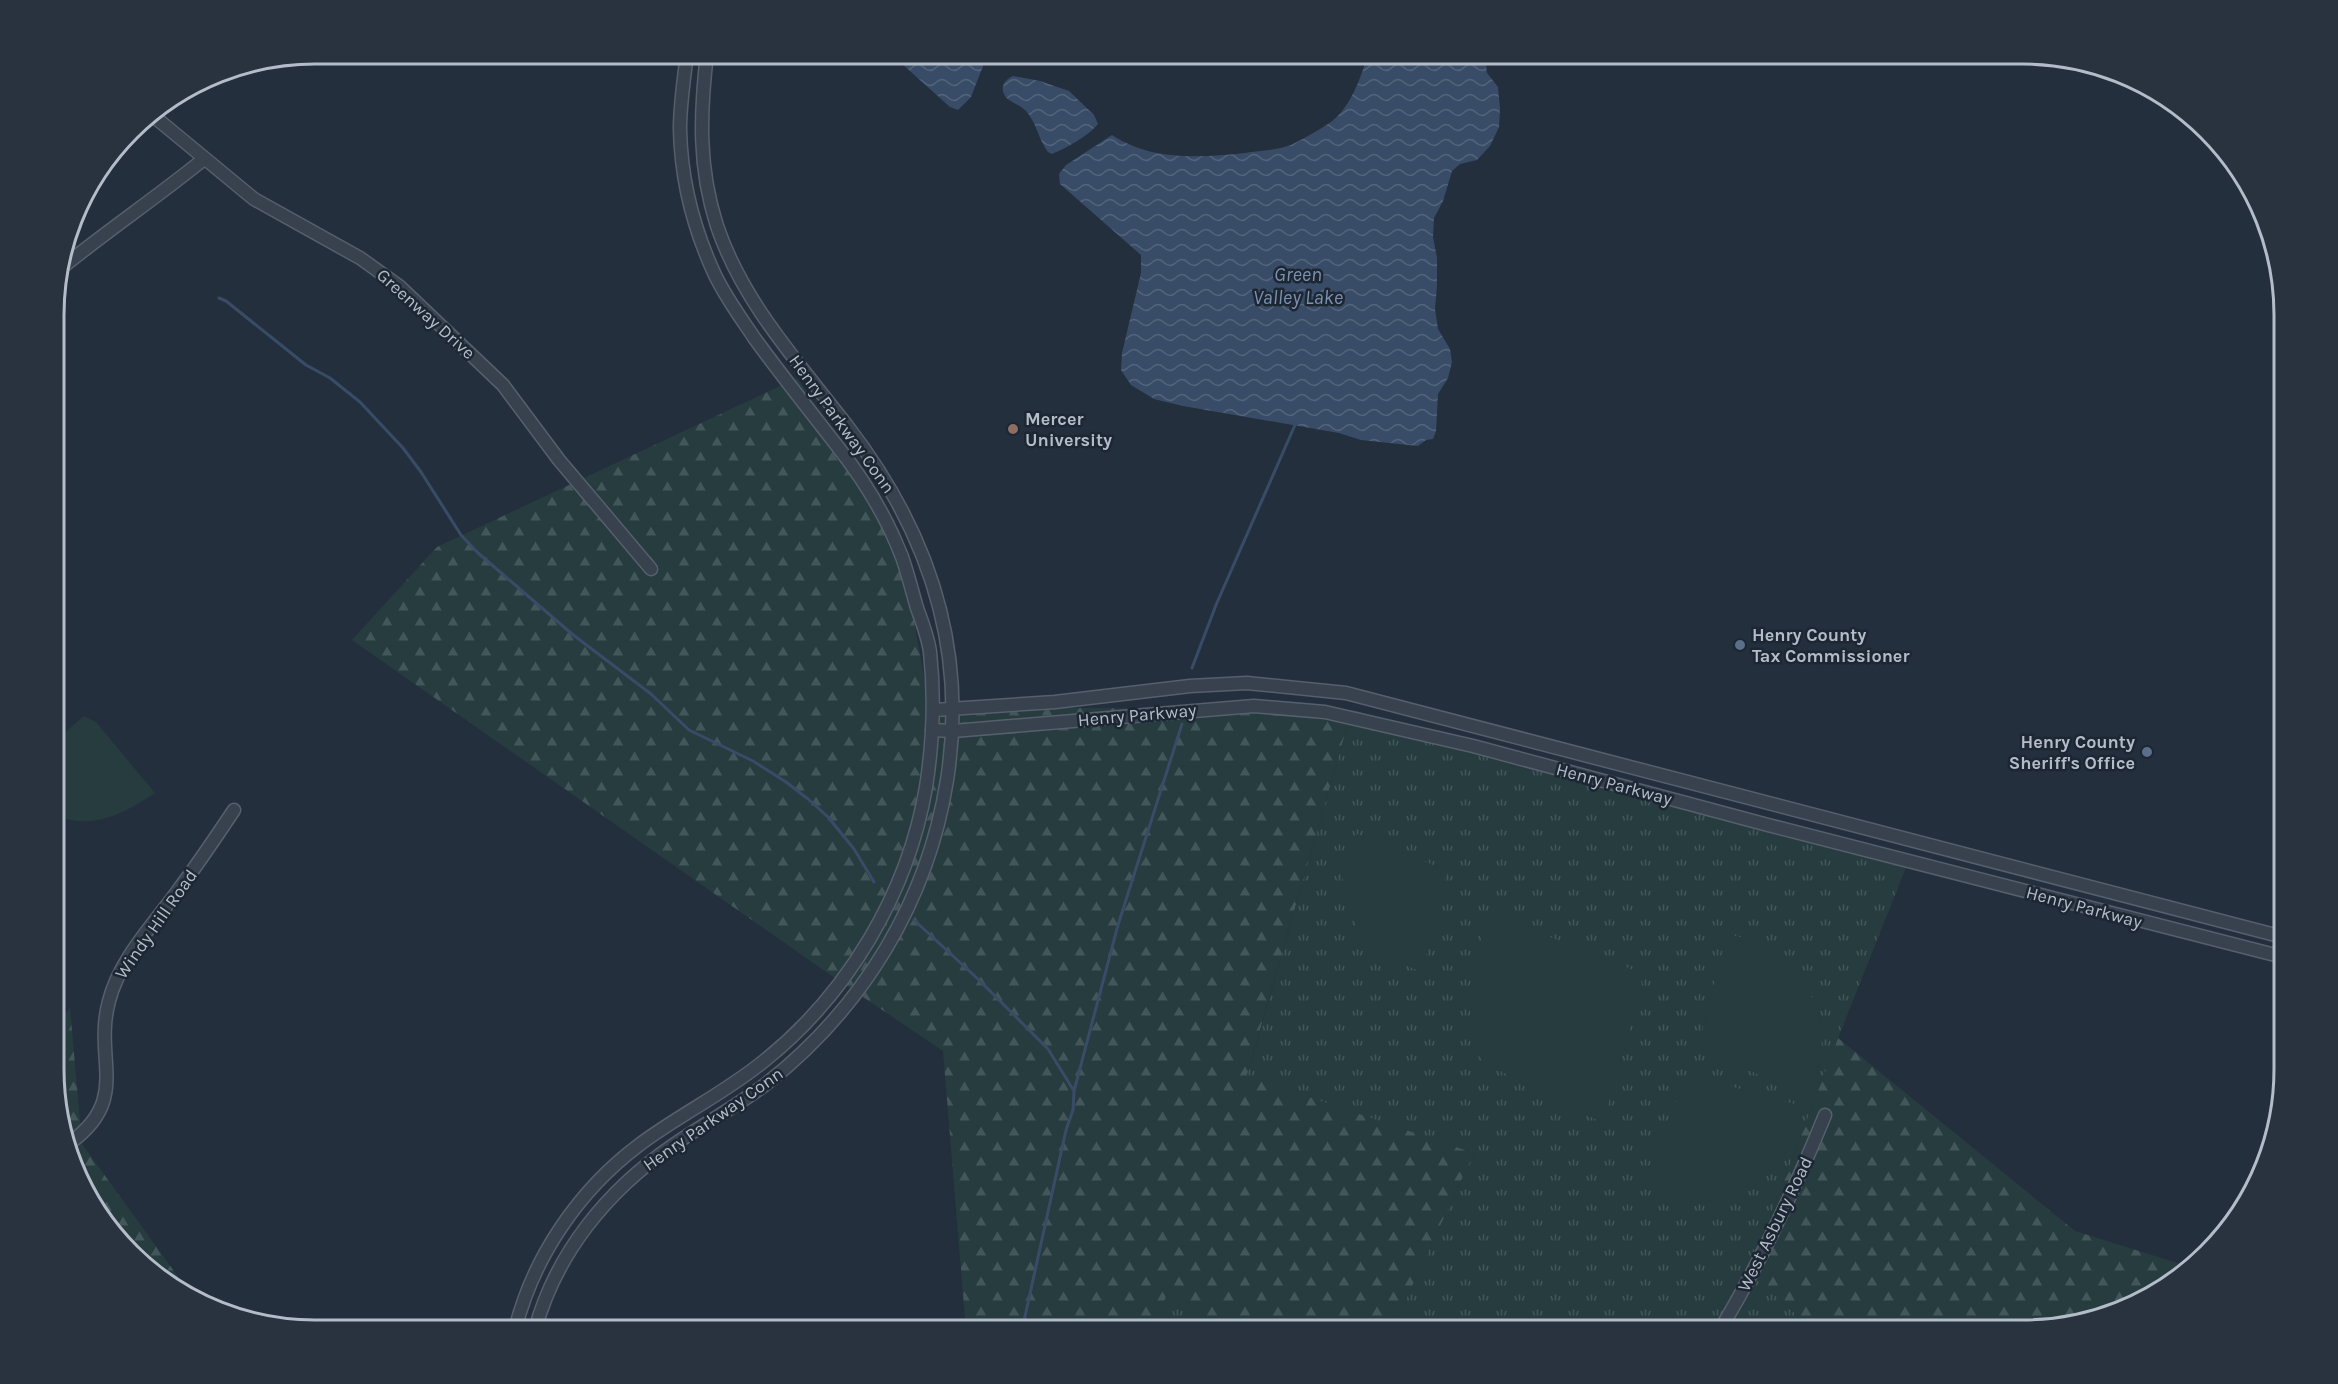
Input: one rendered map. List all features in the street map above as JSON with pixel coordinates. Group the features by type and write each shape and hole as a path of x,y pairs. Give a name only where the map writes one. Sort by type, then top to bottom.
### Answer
{"street":[{"name":"Henry Parkway Conn","path":"518,1320 529,1288 560,1228 593,1186 642,1143 737,1081 774,1053 821,1007 853,964 895,888 912,842 925,790 934,710 929,648 902,558 885,517 840,449 805,407 728,301 704,250 687,188 681,140 686,64"},
{"name":"Henry Parkway Conn","path":"539,1320 554,1280 571,1248 597,1212 616,1191 636,1172 674,1144 734,1107 796,1060 831,1024 864,984 895,935 922,877 942,806 953,731 949,660 942,615 932,577 904,511 857,438 772,330 748,293 717,226 708,194 701,152 702,95 706,64"},
{"name":"Greenway Drive","path":"158,120 243,191 270,210 360,258 399,286 503,385 559,460 651,569"},
{"path":"71,260 106,231 146,205 204,159"},
{"name":"Henry Parkway","path":"934,710 1055,702 1190,686 1247,683 1346,693 2274,935"},
{"name":"Henry Parkway","path":"932,730 953,731 1254,706 1325,712 1473,746 1887,856 2274,955"},
{"name":"Windy Hill Road","path":"75,1139 90,1127 104,1103 105,1022 114,984 145,934 180,889 234,810"},
{"name":"West Asbury Road","path":"1725,1320 1780,1220 1825,1115"}],"green space":[{"path":"797,378 895,521 930,707 1352,710 1247,1075 1474,1153 1397,1320 1209,1320 1170,1288 1156,1320 965,1320 943,1051 829,974 352,640 437,547"},
{"path":"1352,710 1909,860 1749,1272 1803,1320 1397,1320 1474,1153 1247,1076"},
{"path":"84,716 96,722 155,793 108,818 83,821 64,818 64,733"},
{"path":"1357,834 1443,869 1445,882 1422,972 1386,957 1364,939 1346,906 1342,872"},
{"path":"1489,913 1636,971 1642,984 1603,1123 1485,1063 1472,1048 1469,1026 1475,960"},
{"path":"1727,934 1751,940 1766,948 1788,966 1811,996 1818,1011 1822,1043 1820,1060 1809,1097 1704,1050 1700,1040"},
{"path":"70,1008 82,1144 180,1280 150,1257 127,1234 107,1208 90,1180 69,1117 64,1068 64,1015"},
{"path":"1838,1038 2075,1231 2180,1264 2134,1294 2103,1306 2071,1315 2023,1320 1803,1320 1749,1272"},
{"path":"1693,1076 1805,1107 1788,1148 1770,1171 1745,1188 1729,1194 1698,1201 1683,1201 1667,1198 1641,1185 1685,1083"},
{"path":"1170,1288 1209,1320 1156,1320"}],"water":[{"path":"902,64 983,64 971,97 958,110 950,107"},
{"name":"Green Valley Lake","path":"1365,64 1486,64 1487,73 1498,87 1499,127 1490,146 1477,160 1460,164 1452,171 1443,201 1434,218 1433,237 1437,258 1435,309 1438,329 1450,349 1452,362 1448,378 1438,394 1436,431 1433,439 1426,440 1418,446 1361,440 1339,433 1183,406 1154,399 1131,385 1121,370 1122,353 1141,273 1141,255 1060,184 1059,174 1066,165 1112,135 1143,149 1176,156 1228,155 1291,145 1338,116 1350,100"},
{"path":"1013,76 1040,81 1069,91 1094,115 1098,124 1071,145 1052,154 1048,152 1030,116 1004,94 1004,83"}],"waterway":[{"path":"219,298 226,301 306,365 330,378 360,402 403,448 461,535 478,553 572,634 651,694 689,730 753,761 808,799 828,817 854,849 874,882"},
{"path":"1192,668 1216,605 1295,425"},
{"path":"1024,1320 1066,1130 1073,1110 1074,1091 1118,925 1182,724"},
{"path":"914,920 979,980 1048,1049 1074,1091"}],"place":[{"name":"Mercer University","path":"1013,429"},
{"name":"Henry County Tax Commissioner","path":"1740,645"},
{"name":"Henry County Sheriff's Office","path":"2147,752"}]}
